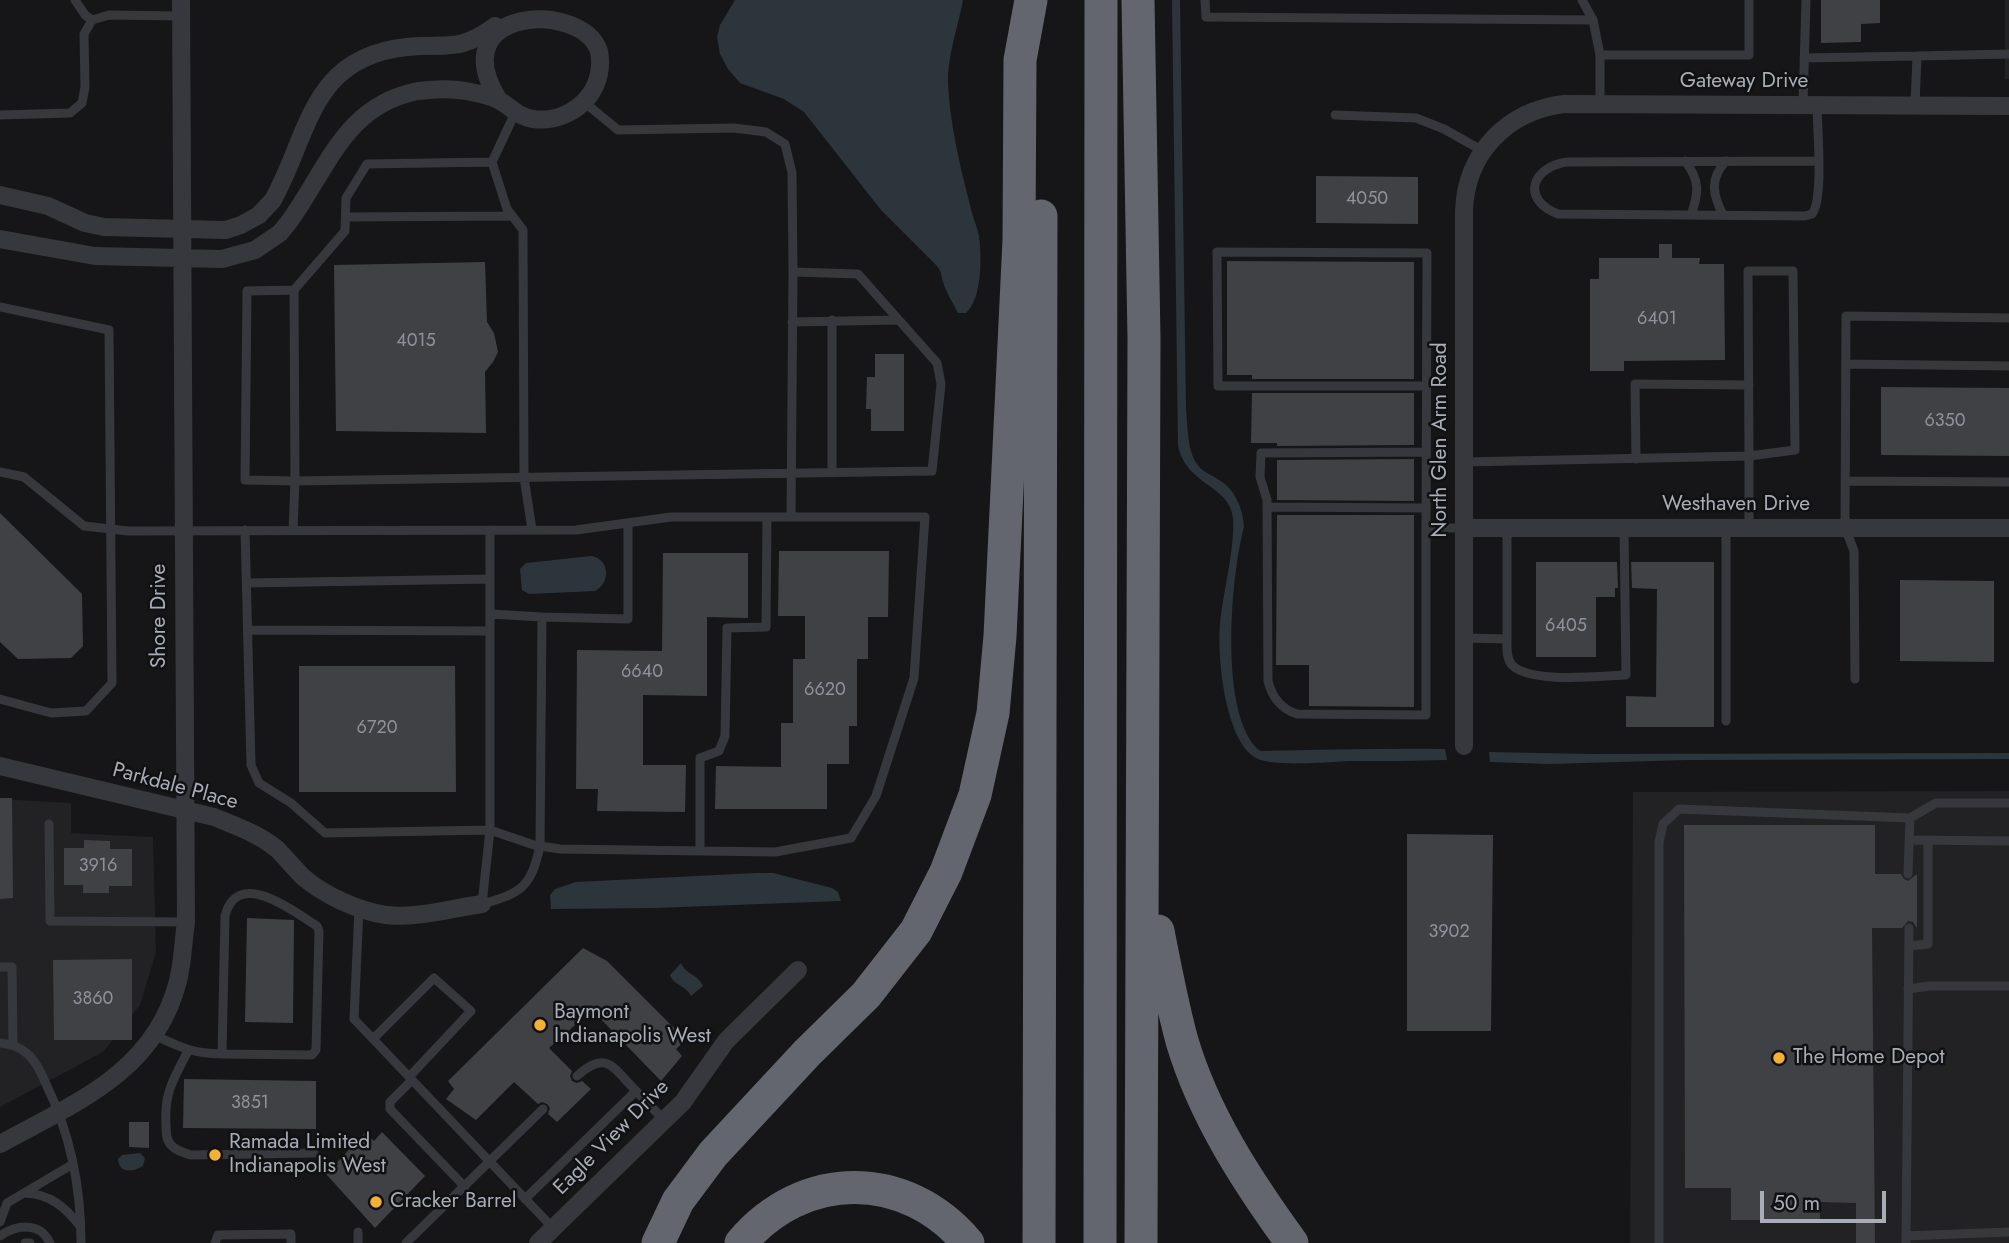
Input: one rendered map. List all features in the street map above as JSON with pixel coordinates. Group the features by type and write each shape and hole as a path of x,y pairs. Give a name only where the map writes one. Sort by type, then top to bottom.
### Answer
{"highway":[{"path":"658,1243 678,1201 713,1154 807,1053 866,995 916,931 946,872 975,794 993,713 999,646 1019,240 1020,60 1031,0"},
{"path":"1039,1243 1041,0"},
{"path":"1100,1243 1101,0"},
{"path":"1138,0 1144,338 1141,1243"},
{"path":"1144,789 1157,925 1183,1043 1206,1103 1230,1151 1258,1197 1292,1243"},
{"path":"740,1243 762,1221 786,1205 826,1190 855,1187 883,1190 911,1199 948,1221 968,1243"}],"street":[{"path":"0,195 48,206 85,223 104,227 226,230 241,225 262,212 279,188 313,106 346,70 366,58 394,49 453,47 479,37 513,11 533,5 554,5 570,11 582,19 595,38 600,57 597,80 584,102 568,113 550,119 534,119 515,113 498,99 488,83 484,62 490,37 498,24"},
{"name":"Shore Drive","path":"0,1144 102,1088 120,1074 154,1035 171,1003 178,981 186,922 181,8"},
{"path":"0,239 95,256 236,257 271,240 294,215 341,138 366,114 383,103 407,93 432,89 466,91 498,99"},
{"name":"Gateway Drive","path":"1486,146 1507,125 1534,111 1564,104 2009,106"},
{"name":"North Glen Arm Road","path":"1464,746 1464,204 1468,181 1486,146"},
{"name":"Westhaven Drive","path":"1464,528 2009,528"},
{"name":"Parkdale Place","path":"0,766 214,817 246,830 275,848 304,878 325,892 359,908 386,915 405,916 482,904"},
{"name":"Eagle View Drive","path":"538,1243 686,1098 726,1041 798,970"}],"lane":[{"path":"75,0 92,20"},
{"path":"1205,0 1206,18 1593,20"},
{"path":"1583,0 1593,20 1600,55 1600,104"},
{"path":"1600,55 1749,55 1749,0"},
{"path":"1806,0 1804,58 1818,161 1818,201 1812,214 1559,214 1547,210 1535,191 1536,180 1552,164 1567,162 1818,161"},
{"path":"0,115 70,113 82,103 85,87 84,34 92,20 109,15 181,8"},
{"path":"1804,58 2009,54"},
{"path":"1915,105 1917,56"},
{"path":"584,102 618,130 734,128 765,132 785,145 792,173 791,517"},
{"path":"515,113 492,162 507,209 523,230 524,477 532,530"},
{"path":"1335,115 1416,118 1486,146"},
{"path":"1685,161 1698,180 1698,191 1691,215"},
{"path":"1723,215 1714,195 1713,185 1719,169 1726,161"},
{"path":"292,530 295,481 294,290 345,231 346,198 367,164 492,162"},
{"path":"346,218 512,216"},
{"path":"1424,452 1261,453 1260,477 1265,487 1267,507 1268,681 1273,697 1288,711 1297,715 1426,715 1424,452 1425,386 1427,253 1217,252 1218,386 1425,386"},
{"path":"1464,462 1749,456 1796,450 1793,271 1748,271 1749,385 1749,456 1749,528"},
{"path":"294,290 247,291 246,480 932,471 941,384 937,363 858,274 793,272"},
{"path":"0,307 109,330 111,683 86,711 51,713 0,699"},
{"path":"1855,679 1854,551 1845,528 1846,316 2009,318"},
{"path":"832,320 832,473"},
{"path":"792,322 898,320"},
{"path":"1846,364 2009,366"},
{"path":"1636,459 1635,384 1749,385"},
{"path":"0,472 24,477 84,526 128,531 183,530 246,530 292,530 490,530 532,530 576,530 671,517 925,517 914,678 876,796 851,838 775,852 561,849 540,846 490,830 325,833 290,803 259,783 251,765 246,530"},
{"path":"1845,481 2009,482"},
{"path":"1267,507 1425,508"},
{"path":"700,851 700,758 719,751 725,736 727,628 766,627 767,517"},
{"path":"490,614 628,619 628,523"},
{"path":"1426,528 1464,528"},
{"path":"1507,528 1507,639 1511,665 1539,676 1626,676 1624,528"},
{"path":"1726,528 1726,721"},
{"path":"490,530 490,830 482,904 512,895 526,885 534,870 540,846 542,617"},
{"path":"247,583 490,579"},
{"path":"248,630 490,631"},
{"path":"1464,638 1507,639"},
{"path":"1659,1243 1659,842 1663,824 1679,808 1910,818 1936,803 2009,803"},
{"path":"1908,874 1910,818"},
{"path":"50,824 50,921 186,922"},
{"path":"1910,840 2009,841"},
{"path":"1909,946 1928,944 1928,840"},
{"path":"154,1035 188,1051 222,1054 312,1055 316,1050 319,931 317,926 262,895 233,898 225,916 222,1054"},
{"path":"359,908 354,1019 553,1228"},
{"path":"1909,928 1906,1239 1947,1239 2009,1232"},
{"path":"0,967 12,967 13,1045"},
{"path":"373,1039 435,978 471,1012 390,1102 390,1109 465,1186"},
{"path":"1909,989 1930,986 2009,986"},
{"path":"0,1042 13,1045 27,1053 60,1111 73,1164 81,1227 80,1243"},
{"path":"188,1051 166,1097 166,1137 177,1150 191,1156 314,1153"},
{"path":"578,1076 591,1064 608,1063 664,1120"},
{"path":"525,1199 636,1091"},
{"path":"406,1243 543,1109"},
{"path":"0,1222 7,1203 73,1164"},
{"path":"25,1193 40,1194 52,1200 81,1227"},
{"path":"0,1236 13,1227 28,1226 47,1235 50,1243"},
{"path":"358,1232 358,1243"},
{"path":"215,1243 218,1235 291,1234 291,1243"}],"shaded area":[{"path":"735,0 963,0 951,52 948,84 956,145 980,245 978,288 966,313 958,313 937,266 881,210 804,112 784,99 740,83 728,69 720,54 717,37 720,25"},
{"path":"1172,0 1180,0 1188,431 1191,452 1197,464 1230,489 1240,507 1243,520 1235,577 1231,644 1238,708 1247,734 1260,751 1445,749 1447,760 1290,763 1265,761 1245,749 1230,717 1222,676 1219,638 1233,518 1224,498 1189,469 1178,445"},
{"path":"2005,0 2009,0 2009,79 2005,79"},
{"path":"591,556 602,562 606,572 604,583 595,591 529,594 522,590 520,569 526,563"},
{"path":"1489,752 2009,753 2009,759 1687,760 1549,764 1490,762"},
{"path":"2009,791 2009,1243 1630,1243 1633,792"},
{"path":"0,799 71,803 71,833 153,837 156,952 140,1005 103,1052 0,1107"},
{"path":"773,873 832,888 838,892 841,901 551,909 550,895 555,889 576,882"},
{"path":"681,963 703,986 691,996 670,975"},
{"path":"140,1153 145,1158 143,1166 131,1170 124,1169 119,1164 118,1159 122,1155"}],"building":[{"path":"1821,0 1880,0 1880,23 1861,24 1861,42 1821,43"},
{"path":"1316,176 1418,177 1418,224 1316,223"},
{"path":"1659,244 1672,244 1672,258 1700,258 1699,264 1724,264 1725,360 1624,361 1624,371 1590,371 1590,279 1599,279 1599,258 1659,258"},
{"path":"1227,261 1414,262 1414,379 1252,379 1252,375 1227,375"},
{"path":"485,262 487,322 494,333 498,352 485,372 486,433 336,431 334,265"},
{"path":"875,354 904,354 904,431 871,431 871,409 866,409 867,377 875,377"},
{"path":"1881,387 2009,388 2009,456 1881,455"},
{"path":"1252,393 1414,393 1414,445 1277,446 1277,443 1251,443"},
{"path":"1414,459 1414,501 1277,500 1277,460"},
{"path":"0,513 82,594 83,646 71,658 18,659 0,642"},
{"path":"1277,515 1414,515 1414,707 1309,706 1309,665 1276,665"},
{"path":"779,551 889,551 888,617 868,617 868,659 857,659 857,726 849,726 849,764 827,764 827,809 715,809 716,766 781,767 781,723 793,723 793,659 805,659 805,616 778,616"},
{"path":"663,553 748,553 748,618 707,617 707,696 643,695 643,765 686,765 685,812 597,811 598,789 576,789 577,650 662,651"},
{"path":"1536,562 1617,562 1618,588 1615,588 1615,597 1596,597 1596,657 1536,657"},
{"path":"1631,562 1714,562 1714,727 1626,727 1626,696 1656,697 1657,589 1632,588"},
{"path":"1900,580 1994,581 1994,662 1900,661"},
{"path":"299,666 455,666 456,792 299,792"},
{"path":"0,798 12,798 13,898 0,899"},
{"name":"The Home Depot","path":"1684,825 1875,825 1875,874 1901,874 1908,881 1917,874 1917,928 1913,922 1908,921 1902,928 1872,928 1875,1243 1856,1243 1856,1203 1820,1202 1820,1220 1731,1220 1731,1188 1685,1188"},
{"path":"1407,834 1493,835 1491,1031 1407,1031"},
{"path":"84,840 110,841 110,849 132,849 132,886 109,886 109,893 83,893 83,885 64,885 64,848 84,848"},
{"path":"247,918 294,920 293,1023 245,1022"},
{"name":"Baymont Indianapolis West","path":"583,948 607,961 686,1040 676,1049 682,1056 661,1081 592,1010 549,1048 572,1071 572,1081 582,1081 591,1089 557,1122 548,1114 550,1108 547,1104 538,1104 514,1082 476,1120 446,1099 454,1089 448,1081"},
{"path":"132,959 132,1040 54,1040 53,960"},
{"path":"184,1079 316,1081 316,1129 183,1128"},
{"path":"129,1122 149,1122 149,1148 129,1147"},
{"name":"Cracker Barrel","path":"382,1132 425,1176 375,1228 326,1174 365,1133 374,1141"}],"place":[{"name":"Baymont Indianapolis West","path":"540,1025"},
{"name":"The Home Depot","path":"1779,1058"},
{"name":"Ramada Limited Indianapolis West","path":"215,1155"},
{"name":"Cracker Barrel","path":"376,1202"}]}
